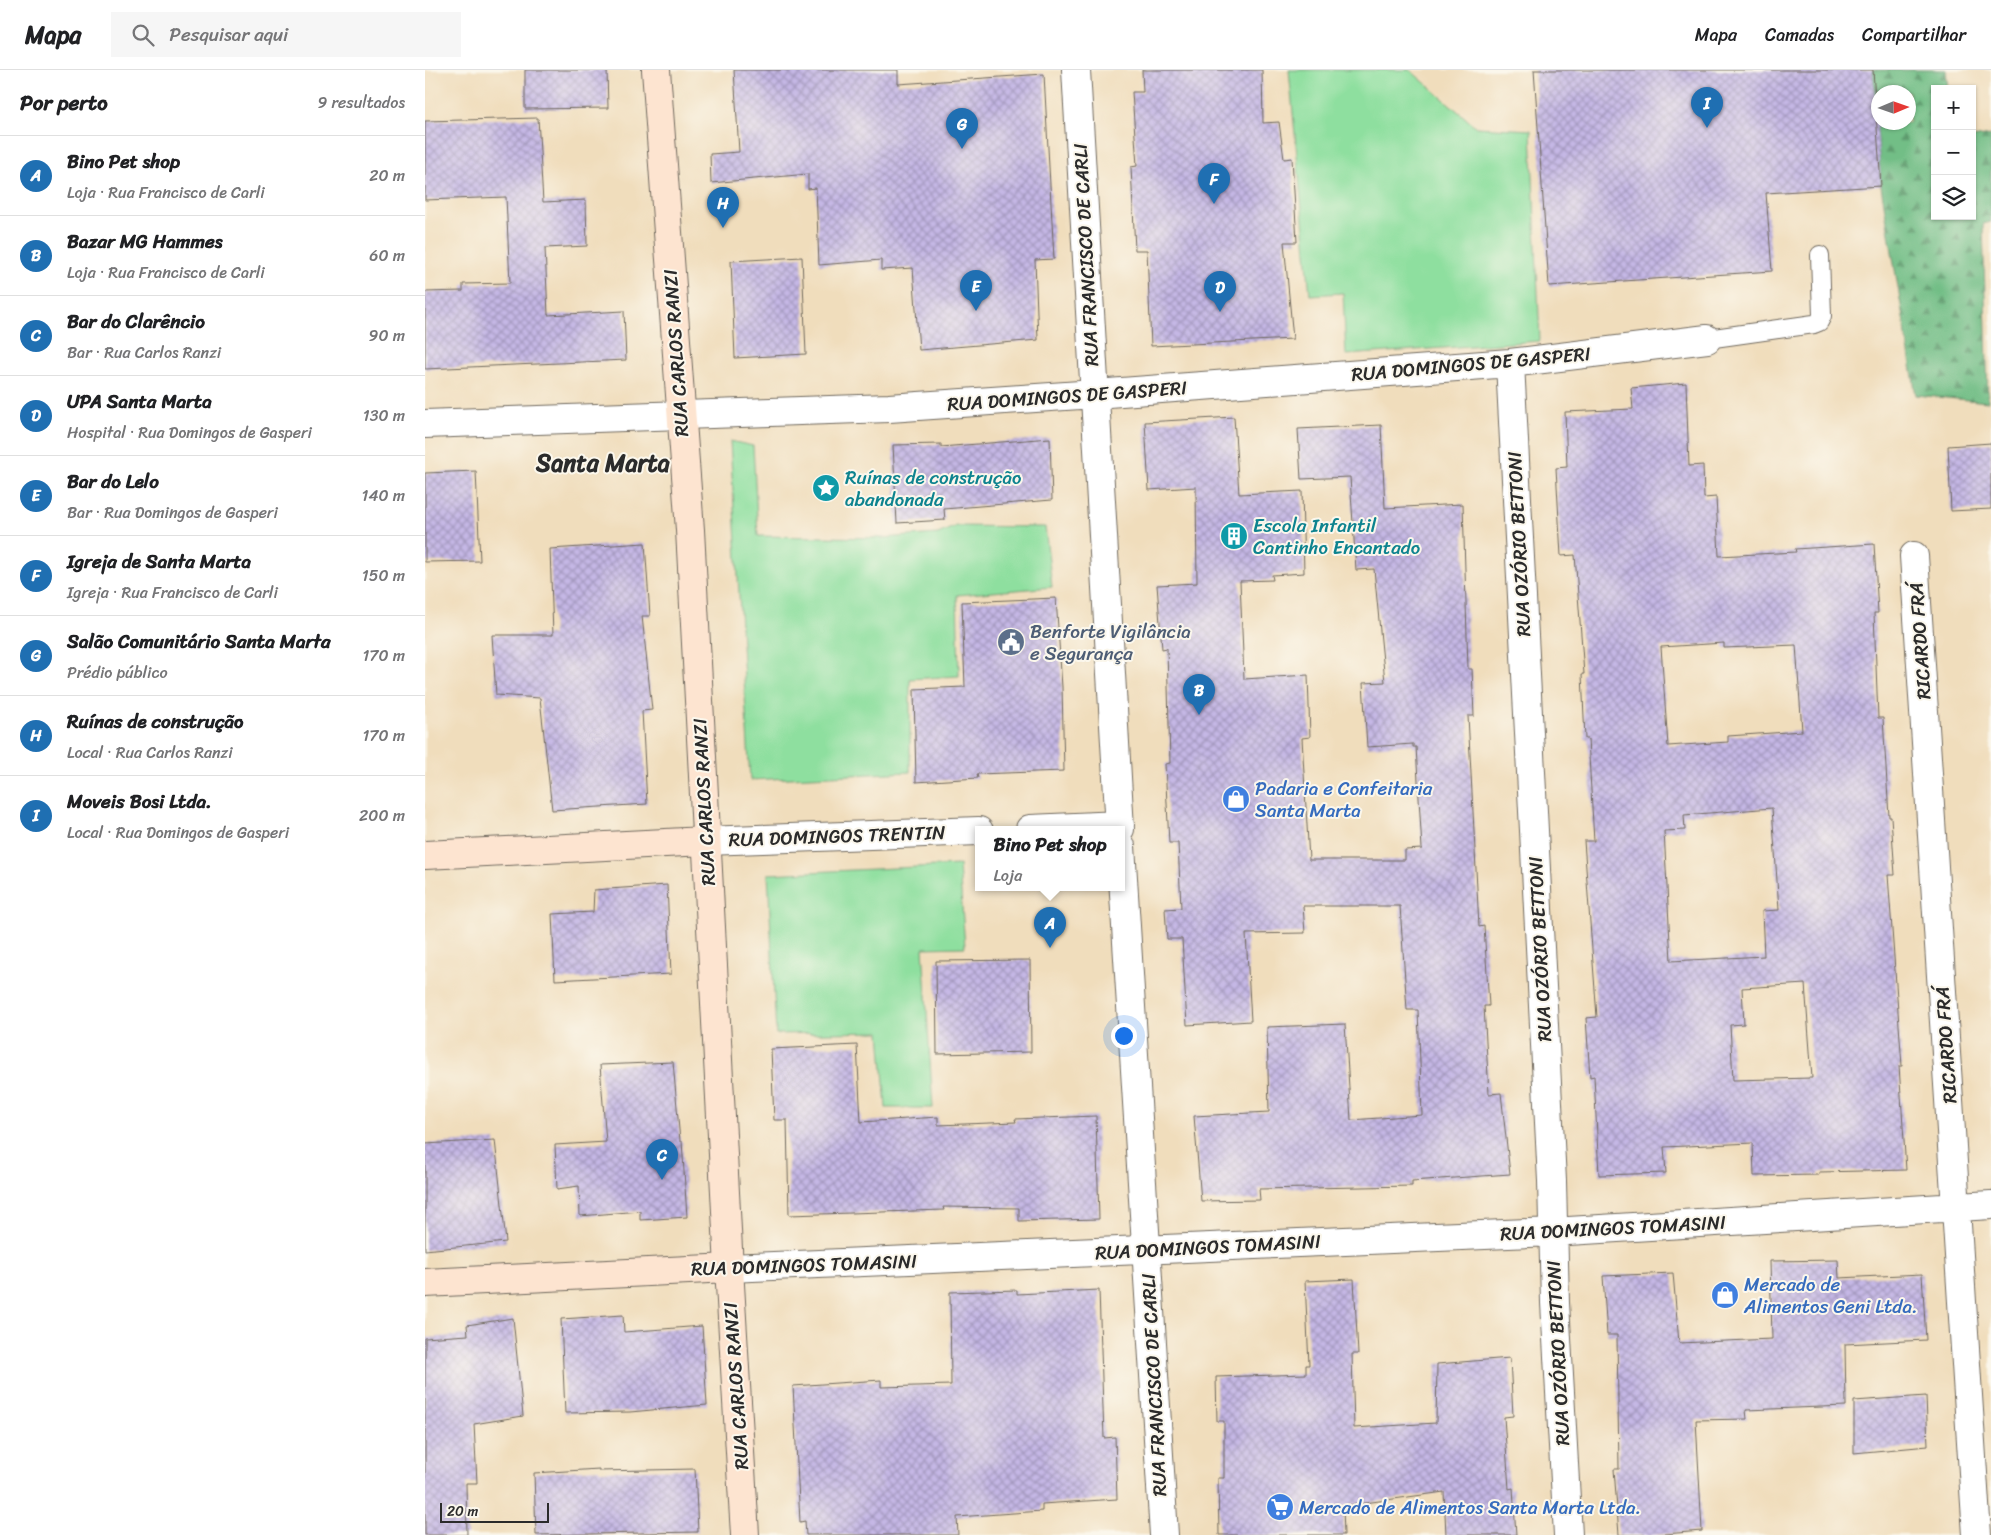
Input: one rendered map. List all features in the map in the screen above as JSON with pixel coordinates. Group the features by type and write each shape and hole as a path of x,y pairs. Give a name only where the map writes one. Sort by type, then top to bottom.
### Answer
{"main road":[{"name":"RUA CARLOS RANZI","path":"656,70 690,530 705,841 745,1535"},
{"name":"RUA DOMINGOS TRENTIN","path":"425,855 705,841"},
{"name":"RUA DOMINGOS TOMASINI","path":"425,1283 729,1268"}],"street":[{"name":"RUA FRANCISCO DE CARLI","path":"1075,70 1121,826"},
{"name":"RUA DOMINGOS DE GASPERI","path":"425,424 889,408 1510,363 1707,339"},
{"name":"RUA OZÓRIO BETTONI","path":"1510,363 1552,1180 1552,1232 1568,1535"},
{"name":"RICARDO FRÁ","path":"1914,556 1977,1535"},
{"name":"RUA DOMINGOS TRENTIN","path":"705,841 975,831"},
{"name":"RUA FRANCISCO DE CARLI","path":"1124,891 1163,1535"},
{"name":"RUA DOMINGOS TOMASINI","path":"729,1268 1552,1232 1991,1205"}],"lane":[{"path":"1707,339 1819,322 1822,316 1819,254"}],"green space":[{"path":"1289,70 1410,70 1476,127 1531,130 1540,341 1346,355 1343,293 1310,295"},
{"path":"1873,70 1946,70 1948,85 1931,85 1931,220 1976,220 1976,137 1991,135 1991,222 1983,224 1988,402 1916,395 1881,186 1877,130 1916,130 1916,85 1874,85"},
{"path":"730,441 753,446 758,536 882,538 938,534 956,526 1045,527 1052,587 957,595 959,676 910,679 910,772 750,780"},
{"path":"959,865 965,947 923,948 933,1108 886,1108 880,1032 776,1034 768,874"}],"building":[{"path":"525,70 607,70 608,108 525,109"},
{"path":"734,70 898,70 898,84 1044,74 1054,259 1035,260 1038,340 919,350 913,268 881,270 881,260 819,265 816,188 808,189 808,174 711,183 710,154 739,152"},
{"path":"1142,70 1262,70 1263,123 1279,122 1284,159 1292,158 1297,242 1284,242 1293,339 1151,346 1147,250 1135,250 1131,167 1137,166 1132,92 1143,92"},
{"path":"1534,70 1873,70 1874,85 1871,85 1871,130 1877,130 1881,186 1766,193 1772,271 1549,286"},
{"path":"538,118 543,202 586,200 587,246 545,248 548,315 624,311 626,360 425,369 425,292 463,291 463,284 510,283 506,197 425,200 425,121"},
{"path":"802,257 806,354 735,358 731,261"},
{"path":"1686,383 1689,466 1703,465 1704,498 1716,497 1719,556 1796,552 1795,549 1874,544 1878,613 1874,613 1878,718 1883,718 1889,817 1891,817 1895,875 1888,875 1902,1066 1899,1066 1906,1170 1819,1172 1819,1175 1754,1176 1753,1143 1664,1147 1666,1173 1599,1175 1594,1076 1590,1077 1586,1018 1597,1017 1584,841 1594,841 1588,739 1585,739 1582,674 1584,674 1575,555 1561,556 1556,468 1567,467 1565,412 1633,409 1631,388","holes":["1724,643 1724,648 1796,645 1802,731 1728,736 1728,742 1668,746 1661,647","1772,808 1779,910 1762,911 1764,956 1671,961 1664,831 1685,830 1684,815","1805,984 1812,1078 1733,1080 1730,1025 1744,1024 1742,988"]},
{"path":"1234,417 1239,494 1302,491 1304,573 1272,575 1273,580 1240,581 1244,679 1308,675 1310,737 1302,738 1309,860 1405,860 1405,850 1422,849 1416,747 1413,747 1413,744 1367,747 1363,683 1385,682 1374,569 1356,570 1350,477 1301,479 1298,429 1381,425 1385,508 1463,504 1468,669 1472,669 1474,716 1468,716 1479,927 1484,926 1489,1006 1484,1006 1489,1094 1501,1093 1510,1174 1412,1181 1412,1186 1259,1189 1260,1200 1201,1201 1194,1116 1269,1112 1267,1027 1345,1024 1351,1120 1422,1115 1418,1010 1407,1010 1400,906 1303,906 1305,933 1246,934 1251,1021 1187,1025 1182,939 1167,939 1165,909 1181,908 1178,843 1169,843 1165,764 1170,763 1167,648 1162,649 1157,585 1197,583 1196,487 1149,490 1145,422"},
{"path":"1050,438 1052,500 944,509 945,520 897,523 893,445 941,444 941,447"},
{"path":"1991,443 1991,509 1951,511 1948,446"},
{"path":"476,471 480,561 425,562 425,473"},
{"path":"645,543 650,616 642,616 652,710 642,711 647,804 552,810 540,698 496,695 492,635 553,635 550,549"},
{"path":"1056,598 1062,687 1064,771 977,774 978,778 916,782 914,689 965,687 962,602"},
{"path":"667,885 671,974 555,980 552,914 593,912 594,890"},
{"path":"1030,960 1031,1052 937,1054 936,961"},
{"path":"857,1045 861,1122 938,1117 938,1125 1016,1122 1015,1119 1096,1116 1099,1219 1019,1221 1019,1208 943,1207 944,1210 789,1215 787,1120 774,1120 771,1049"},
{"path":"673,1062 680,1141 682,1141 687,1217 640,1220 640,1211 580,1216 579,1186 557,1189 555,1145 606,1142 600,1065"},
{"path":"495,1140 506,1242 425,1250 425,1144"},
{"path":"1838,1260 1839,1278 1922,1274 1926,1340 1845,1344 1846,1406 1746,1410 1747,1419 1696,1420 1702,1531 1652,1535 1619,1535 1614,1469 1619,1469 1617,1335 1607,1335 1603,1276 1673,1273 1679,1343 1772,1339 1770,1261"},
{"path":"1354,1279 1358,1354 1352,1354 1354,1428 1436,1423 1437,1364 1510,1358 1513,1416 1504,1417 1509,1489 1513,1488 1516,1535 1446,1535 1444,1492 1343,1506 1344,1535 1219,1535 1218,1478 1224,1478 1224,1421 1217,1421 1216,1377 1306,1374 1306,1365 1309,1365 1305,1281"},
{"path":"1017,1290 1017,1294 1099,1290 1104,1438 1115,1437 1117,1499 1042,1504 1042,1511 957,1517 958,1535 806,1535 805,1521 800,1522 793,1386 881,1380 881,1387 951,1385 950,1292"},
{"path":"623,1315 624,1332 702,1326 707,1405 630,1412 565,1413 561,1319"},
{"path":"513,1318 523,1416 474,1424 477,1483 466,1483 467,1535 425,1535 425,1338 468,1335 467,1325"},
{"path":"1926,1396 1928,1446 1854,1453 1854,1401"},
{"path":"599,1469 599,1471 695,1469 698,1532 536,1535 534,1473"}],"place":[{"name":"Moveis Bosi Ltda.","path":"1707,128"},
{"name":"Salão Comunitário Santa Marta","path":"962,149"},
{"name":"Igreja de Santa Marta","path":"1214,204"},
{"name":"Ruínas de construção","path":"723,228"},
{"name":"Bar do Lelo","path":"976,311"},
{"name":"UPA Santa Marta","path":"1220,312"},
{"name":"Ruínas de construção abandonada","path":"826,488"},
{"name":"Escola Infantil Cantinho Encantado","path":"1234,536"},
{"name":"Benforte Vigilância e Segurança","path":"1011,642"},
{"name":"Bazar MG Hammes","path":"1199,715"},
{"name":"Padaria e Confeitaria Santa Marta","path":"1236,799"},
{"name":"Bino Pet shop","path":"1050,948"},
{"name":"Bar do Clarêncio","path":"662,1180"},
{"name":"Mercado de Alimentos Geni Ltda.","path":"1725,1295"},
{"name":"Mercado de Alimentos Santa Marta Ltda.","path":"1280,1507"}],"district":[{"name":"Santa Marta","path":"603,463"}]}
